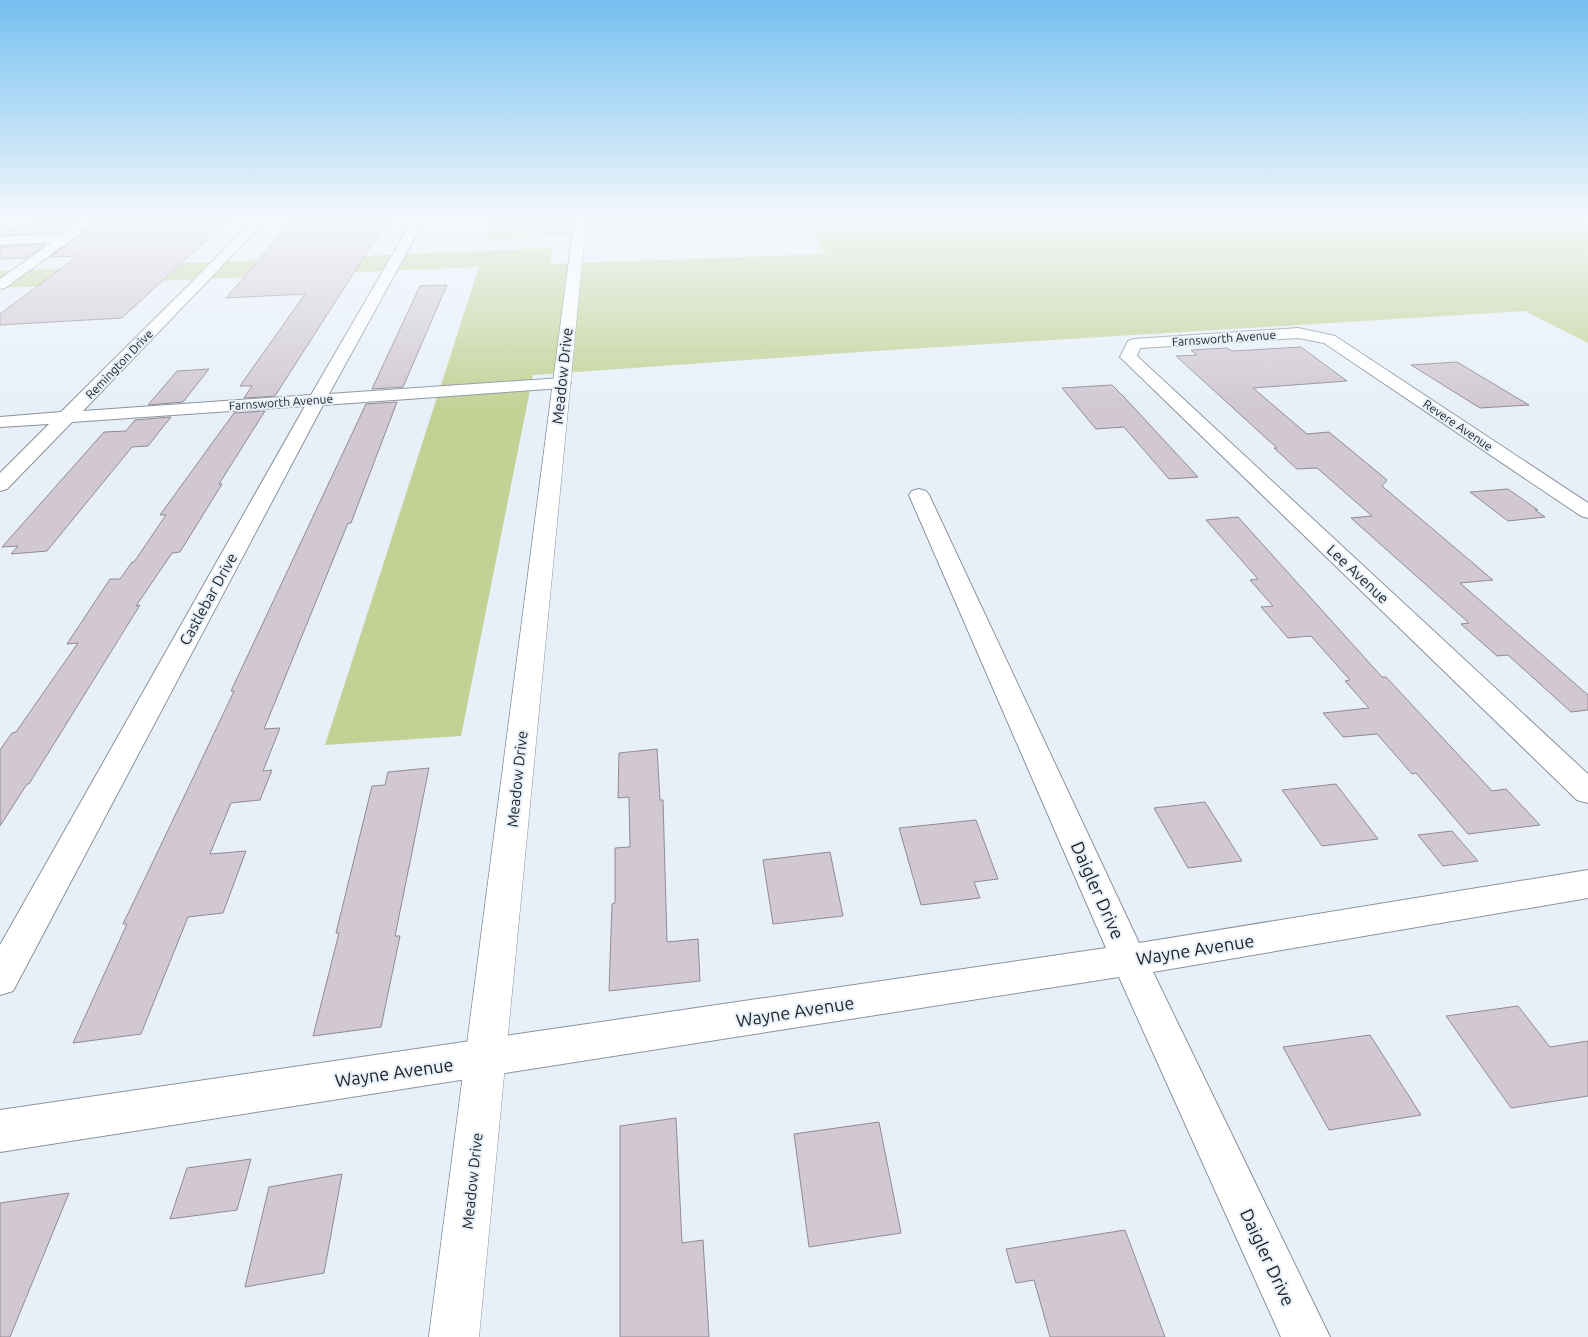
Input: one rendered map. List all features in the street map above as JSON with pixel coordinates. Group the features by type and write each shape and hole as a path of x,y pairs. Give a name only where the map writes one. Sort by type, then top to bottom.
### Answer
{"street":[{"name":"Remington Drive","path":"0,486 198,283"},
{"name":"Castlebar Drive","path":"0,979 383,283"},
{"name":"Meadow Drive","path":"454,1337 573,283"},
{"name":"Farnsworth Avenue","path":"1128,357 1134,344 1298,332 1329,338"},
{"name":"Revere Avenue","path":"1329,338 1588,512"},
{"name":"Lee Avenue","path":"1128,357 1588,792"},
{"name":"Farnsworth Avenue","path":"0,422 562,383"},
{"name":"Daigler Drive","path":"919,495 1129,960 1306,1337"},
{"name":"Wayne Avenue","path":"0,1131 1129,960 1588,884"}],"green space":[{"path":"0,283 105,283 0,288"},
{"path":"474,283 1588,283 1588,343 1525,311 875,351 533,375 461,736 325,745"}],"building":[{"path":"41,283 159,283 122,318 0,325 0,314"},
{"path":"239,283 347,283 275,396 244,398 252,386 240,386 305,294 226,298"},
{"path":"447,285 403,387 372,389 420,286"},
{"path":"1301,347 1347,381 1253,388 1307,434 1329,432 1387,480 1382,486 1493,580 1460,583 1588,695 1588,710 1571,712 1508,655 1497,656 1461,624 1469,623 1351,518 1372,516 1317,468 1297,469 1274,448 1277,448 1176,356 1197,355 1191,350 1227,348 1232,351"},
{"path":"1457,362 1529,405 1480,408 1411,365"},
{"path":"209,369 183,402 148,405 177,371"},
{"path":"1112,385 1198,477 1169,479 1124,427 1096,429 1062,388"},
{"path":"397,402 351,523 348,523 264,729 280,728 263,771 272,770 260,800 231,803 210,854 246,851 223,913 188,917 141,1034 73,1043 127,924 123,924 234,691 231,691 366,404"},
{"path":"265,411 219,484 222,484 180,552 172,553 136,606 140,605 29,784 27,784 0,826 0,750 12,733 16,732 78,643 67,644 110,579 120,579 132,562 134,562 166,515 160,515 234,413"},
{"path":"171,417 148,446 132,447 47,551 11,554 18,546 2,547 104,432 126,431 135,420"},
{"path":"1508,489 1545,517 1508,521 1470,492"},
{"path":"1238,517 1382,677 1386,677 1492,791 1506,789 1540,825 1468,834 1416,773 1412,774 1377,734 1343,737 1323,713 1369,708 1345,681 1350,680 1311,636 1288,638 1261,607 1273,606 1250,580 1258,579 1206,520"},
{"path":"657,749 660,800 663,800 667,942 698,939 700,981 609,991 612,904 615,903 615,848 630,847 629,797 618,798 619,753"},
{"path":"429,768 395,936 400,936 381,1027 313,1036 339,933 336,933 372,786 385,785 388,772"},
{"path":"1336,784 1378,839 1322,846 1282,790"},
{"path":"1205,802 1242,861 1188,868 1154,808"},
{"path":"976,820 998,879 974,882 980,898 921,905 899,828"},
{"path":"1452,831 1478,861 1443,866 1418,835"},
{"path":"830,852 843,916 773,924 763,860"},
{"path":"1518,1006 1550,1047 1588,1041 1588,1096 1511,1108 1446,1016"},
{"path":"1370,1035 1421,1115 1329,1130 1283,1047"},
{"path":"676,1118 682,1243 703,1240 709,1337 620,1337 620,1126"},
{"path":"879,1122 901,1233 809,1247 794,1134"},
{"path":"251,1159 237,1210 170,1219 187,1168"},
{"path":"342,1174 324,1273 245,1287 269,1187"},
{"path":"69,1193 10,1337 0,1337 0,1203"},
{"path":"1125,1230 1165,1337 1050,1337 1034,1280 1016,1283 1006,1249"}]}
